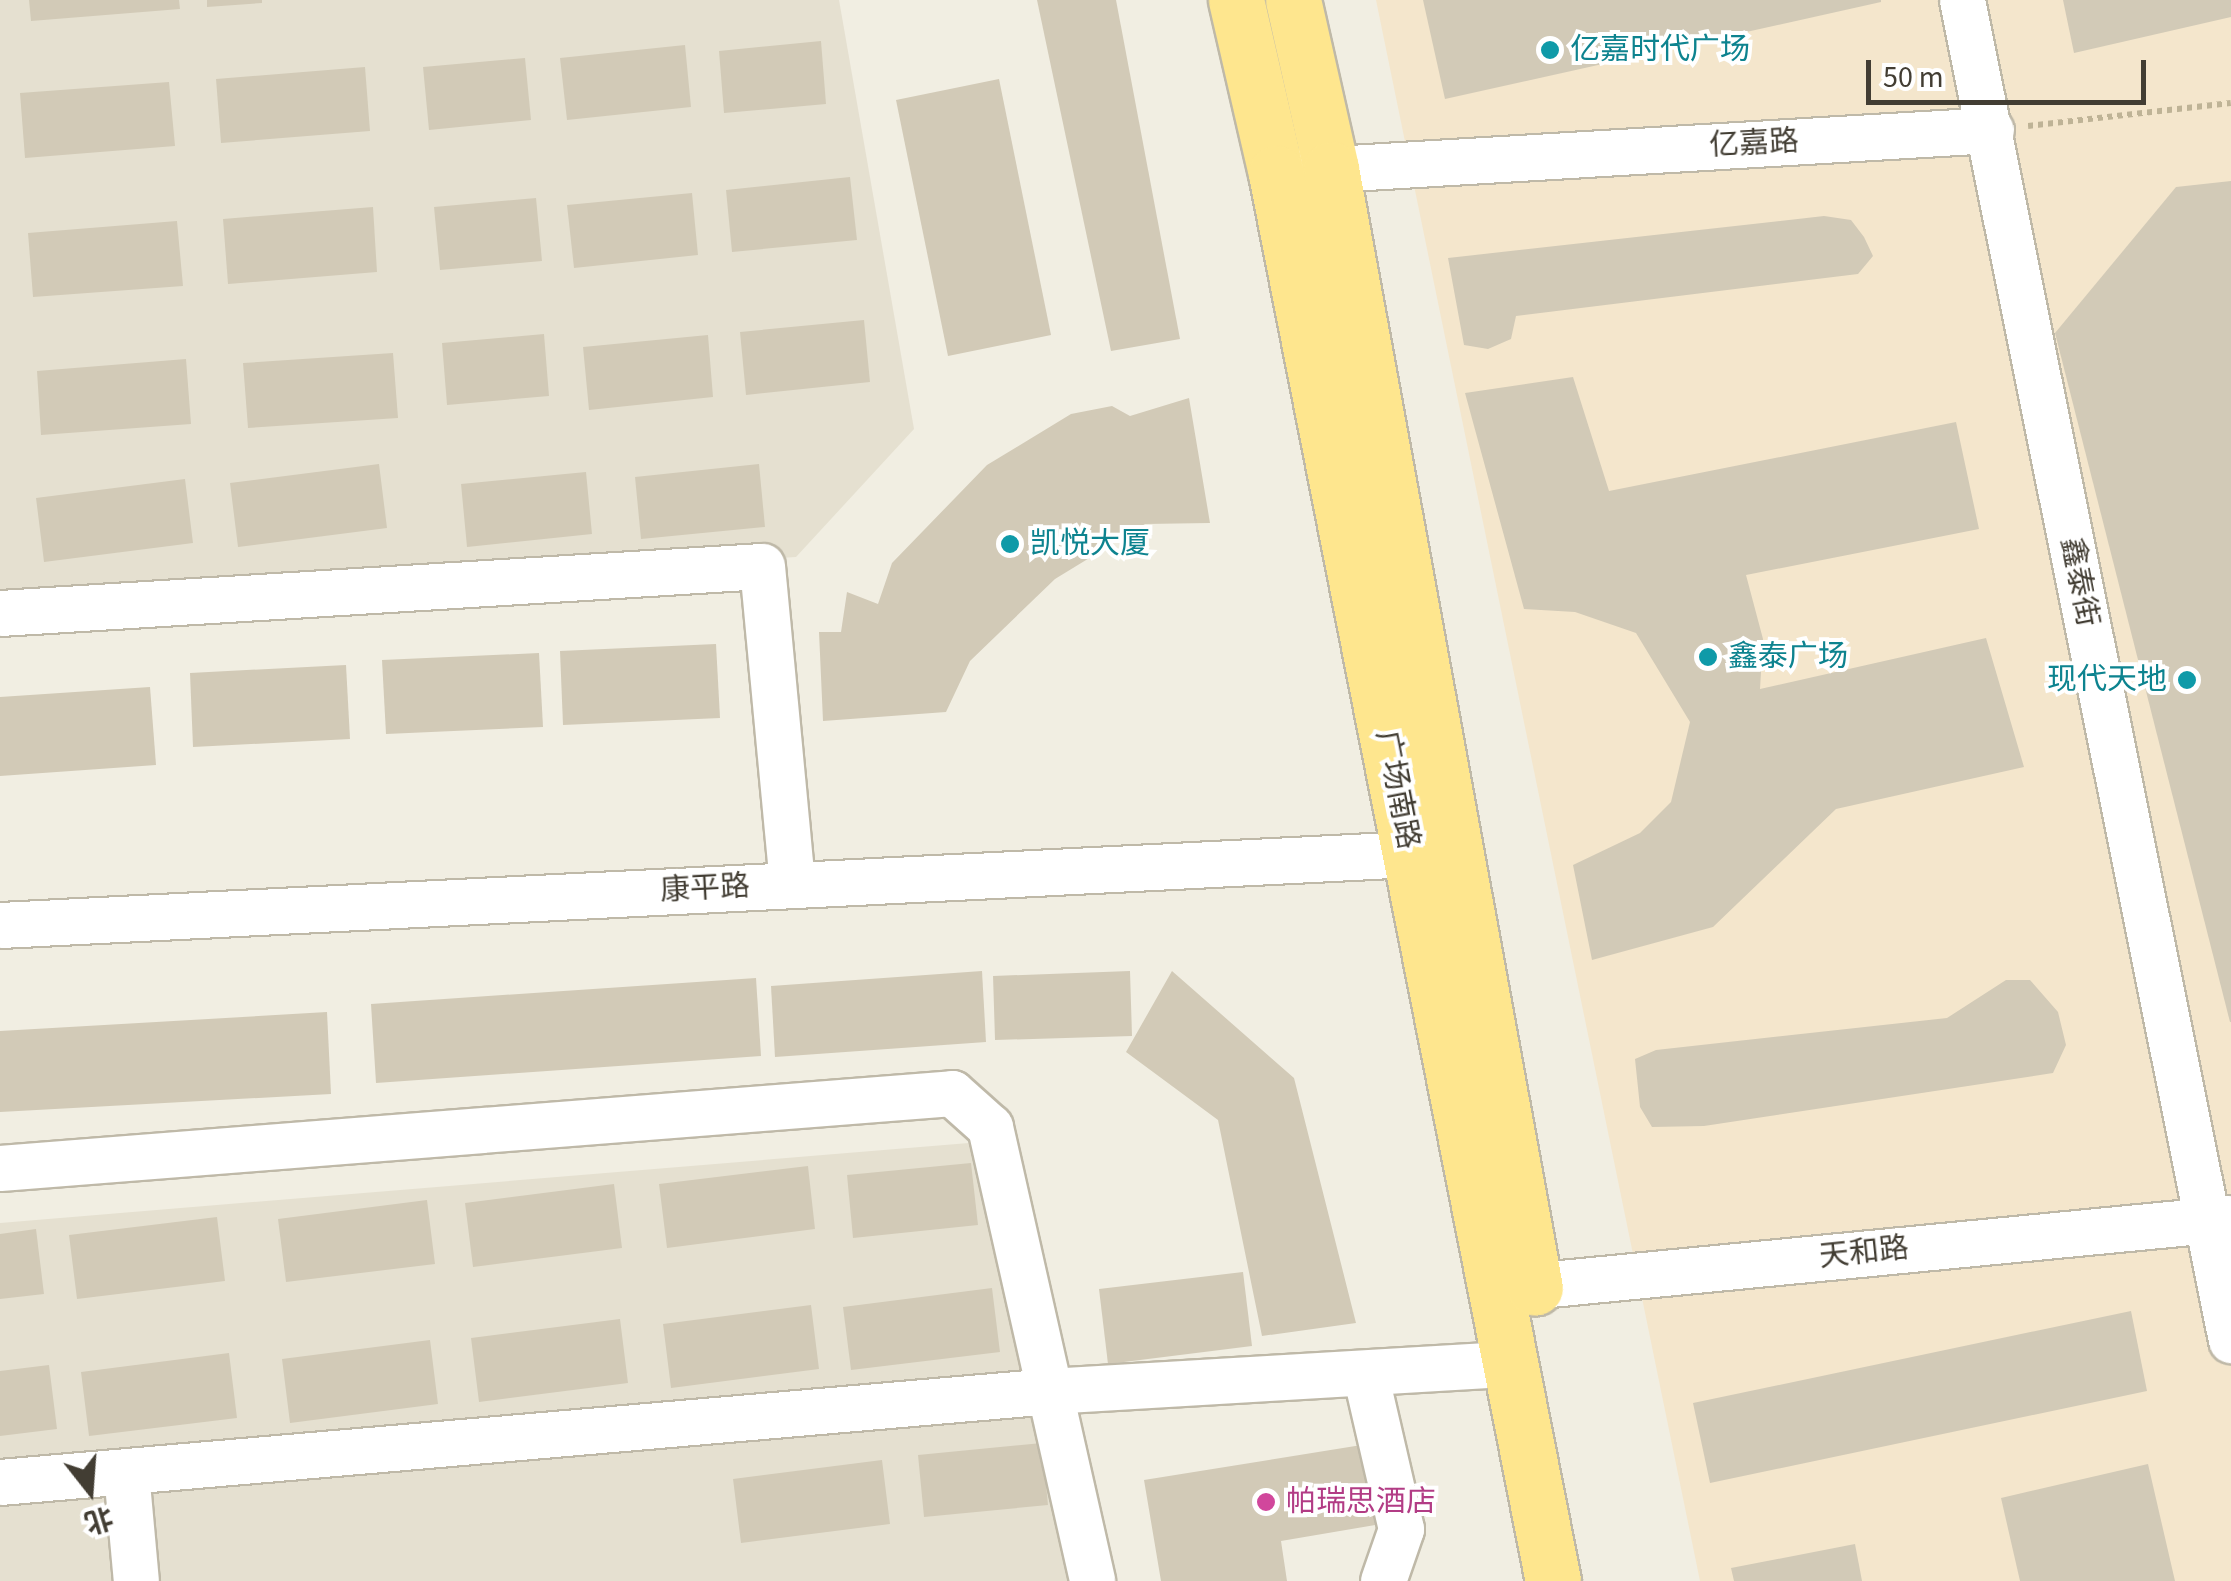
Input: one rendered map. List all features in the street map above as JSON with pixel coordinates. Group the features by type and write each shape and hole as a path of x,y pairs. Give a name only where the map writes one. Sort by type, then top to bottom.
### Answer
{"main road":[{"name":"广场南路","path":"1236,0 1276,173 1410,854 1587,1581"},
{"name":"广场南路","path":"1293,0 1330,169 1516,1288 1511,1364 1553,1581"}],"street":[{"name":"鑫泰街","path":"1962,0 2217,1219 2231,1340"},
{"name":"亿嘉路","path":"1276,173 1991,130"},
{"path":"0,613 762,566 792,885"},
{"name":"康平路","path":"0,925 1410,854"},
{"path":"0,1168 952,1093 990,1127 1092,1581"},
{"name":"天和路","path":"1516,1288 2217,1219"},
{"path":"0,1482 1050,1392 1511,1364"},
{"path":"1366,1373 1401,1529 1384,1581"},
{"path":"126,1472 136,1581"}],"path":[{"path":"1991,130 2231,103"}],"shaded area":[{"path":"0,0 839,0 914,429 796,557 0,602"},
{"path":"1376,0 2231,0 2231,1581 1700,1581"},
{"path":"981,1142 1078,1581 0,1581 0,1223"}],"building":[{"path":"29,0 179,0 180,9 31,21"},
{"path":"207,0 262,0 262,3 207,7"},
{"path":"1037,0 1116,0 1180,339 1111,351"},
{"name":"亿嘉时代广场","path":"1423,0 1881,0 1881,2 1445,99"},
{"path":"2063,0 2231,0 2231,17 2074,53"},
{"path":"821,41 826,104 724,113 719,51"},
{"path":"685,45 691,107 567,120 560,58"},
{"path":"525,58 531,120 429,130 423,67"},
{"path":"365,67 370,131 221,143 216,79"},
{"path":"999,79 1051,335 948,356 896,100"},
{"path":"169,82 175,146 25,158 20,93"},
{"path":"850,177 857,240 732,252 726,190"},
{"name":"现代天地","path":"2231,181 2230,1022 2055,333 2176,187"},
{"path":"692,193 698,255 574,268 567,205"},
{"path":"536,198 542,261 440,270 434,207"},
{"path":"373,207 377,272 228,284 223,219"},
{"path":"1824,216 1851,220 1864,237 1873,256 1858,274 1516,316 1511,339 1488,349 1464,345 1448,258"},
{"path":"177,221 183,286 33,297 28,233"},
{"path":"864,320 870,382 746,395 740,332"},
{"path":"544,334 549,396 447,405 442,343"},
{"path":"708,335 713,397 589,410 583,347"},
{"path":"393,353 398,418 248,428 243,363"},
{"path":"186,359 191,424 41,435 37,371"},
{"name":"鑫泰广场","path":"1573,377 1609,491 1956,422 1979,529 1746,575 1763,639 1760,689 1986,638 2024,767 1836,809 1713,927 1592,960 1573,865 1640,833 1671,802 1690,722 1636,633 1575,612 1524,609 1465,393"},
{"name":"凯悦大厦","path":"1189,398 1210,523 1145,524 1055,579 970,661 946,712 823,721 819,632 841,632 847,592 878,604 892,563 987,465 1071,414 1112,406 1130,416"},
{"path":"379,464 387,528 238,547 230,483"},
{"path":"759,464 765,527 641,539 635,477"},
{"path":"586,472 592,534 467,547 461,484"},
{"path":"185,479 193,543 44,562 36,498"},
{"path":"716,644 720,718 563,725 560,651"},
{"path":"539,653 543,727 386,734 382,660"},
{"path":"346,665 350,739 193,747 190,673"},
{"path":"150,687 156,765 0,776 0,697"},
{"path":"982,971 986,1042 775,1057 771,986"},
{"path":"1130,971 1132,1036 995,1040 993,976"},
{"path":"1172,971 1294,1078 1356,1323 1262,1336 1218,1120 1126,1052"},
{"path":"756,978 761,1056 376,1083 371,1004"},
{"path":"2006,980 2030,980 2058,1012 2066,1045 2053,1073 1704,1126 1652,1127 1640,1107 1635,1059 1656,1050 1947,1018"},
{"path":"327,1012 331,1094 0,1112 0,1031"},
{"path":"971,1163 978,1225 853,1238 847,1175"},
{"path":"808,1166 815,1229 667,1248 659,1184"},
{"path":"614,1184 622,1248 473,1267 465,1203"},
{"path":"427,1200 435,1264 286,1282 278,1219"},
{"path":"217,1217 225,1281 77,1299 69,1235"},
{"path":"36,1229 44,1294 0,1299 0,1234"},
{"path":"1243,1272 1252,1346 1108,1364 1099,1289"},
{"path":"992,1288 1000,1352 851,1370 843,1307"},
{"path":"811,1305 819,1369 671,1388 663,1324"},
{"path":"2131,1311 2147,1391 1710,1483 1693,1403"},
{"path":"620,1319 628,1383 479,1402 471,1338"},
{"path":"430,1340 438,1404 290,1423 282,1359"},
{"path":"229,1353 237,1418 89,1436 81,1372"},
{"path":"49,1365 57,1429 0,1436 0,1371"},
{"path":"1042,1443 1048,1505 924,1517 918,1455"},
{"name":"帕瑞思酒店","path":"1374,1443 1387,1523 1281,1541 1287,1581 1161,1581 1144,1480"},
{"path":"882,1460 890,1524 741,1543 733,1479"},
{"path":"2148,1464 2175,1581 2020,1581 2001,1498"},
{"path":"1855,1544 1862,1581 1734,1581 1731,1568"}],"place":[{"name":"亿嘉时代广场","path":"1550,50"},
{"name":"凯悦大厦","path":"1010,544"},
{"name":"鑫泰广场","path":"1708,657"},
{"name":"现代天地","path":"2187,680"},
{"name":"帕瑞思酒店","path":"1266,1502"}]}
